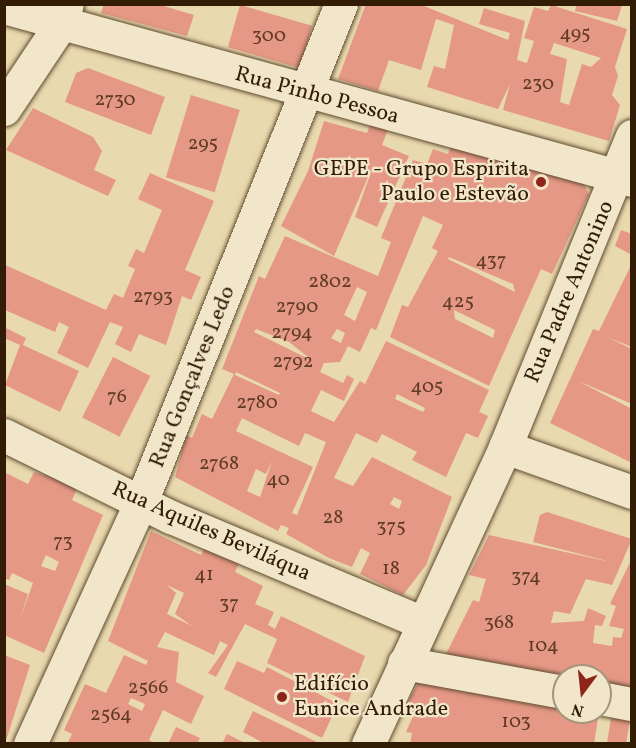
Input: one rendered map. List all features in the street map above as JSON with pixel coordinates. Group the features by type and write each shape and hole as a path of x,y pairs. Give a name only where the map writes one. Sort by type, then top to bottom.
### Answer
{"street":[{"name":"Rua Gonçalves Ledo","path":"30,744 141,502 309,95 342,4"},
{"name":"Rua Pinho Pessoa","path":"4,7 63,15 309,95 625,178"},
{"path":"4,109 63,15"},
{"name":"Rua Padre Antonino","path":"368,744 421,622 505,447 625,178 632,136"},
{"name":"Rua Aquiles Beviláqua","path":"4,435 141,502 421,622"},
{"path":"505,447 632,492"},
{"path":"404,663 552,690"},
{"path":"612,700 632,704"}],"building":[{"path":"104,4 157,4 194,15 187,36 101,13"},
{"path":"366,4 419,4 508,40 510,33 479,24 484,8 525,21 517,60 527,63 534,41 524,38 534,7 548,11 551,5 627,29 615,67 618,76 612,95 620,105 609,141 503,110 510,84 498,109 427,87 434,66 445,69 454,25 436,19 421,70 389,60 378,91 338,79","holes":["554,43 601,58 591,67 582,64 569,105 560,102 567,59 550,54"]},
{"path":"577,4 622,5 617,21 575,11"},
{"path":"240,5 312,26 300,68 228,47"},
{"path":"88,68 165,97 151,135 65,102 76,73"},
{"path":"191,95 240,110 215,192 166,177"},
{"path":"33,108 93,137 102,151 94,170 116,180 108,196 6,150"},
{"path":"324,121 367,133 370,125 388,130 382,145 409,156 377,227 355,217 375,161 334,256 281,226 308,171"},
{"path":"451,146 582,181 589,194 552,274 541,269 489,386 390,337 402,305 408,307 438,251 432,248 443,225 423,216 376,330 371,328 360,352 348,346 340,362 324,363 320,372 343,383 347,375 354,379 344,401 321,390 311,411 334,422 360,381 365,384 386,341 489,390 479,412 488,416 478,438 466,433 446,477 412,460 417,452 382,434 377,443 356,433 334,478 353,486 372,457 452,497 426,565 403,595 360,574 370,553 361,548 352,567 329,558 286,534 289,528 281,525 278,531 175,477 186,435 192,438 202,414 212,419 234,374 222,369 259,276 265,279 285,236 378,276 391,242 381,238 413,160 427,164 433,149 448,154","holes":["449,257 513,284 515,292 448,259","357,287 367,292 355,321 344,315","454,310 495,330 493,338 455,319","256,329 289,342 313,361 254,332","337,329 345,333 341,343 331,338","236,372 280,393 279,395 235,375","397,394 425,408 423,412 395,399","242,418 299,446 305,433 326,442 297,515 292,513 313,467 236,431","272,461 260,497 247,491 256,469 266,474","394,497 402,501 399,509 390,504"]},
{"path":"150,173 214,201 185,270 201,277 191,300 182,296 166,345 139,334 131,352 115,344 123,327 110,322 88,368 57,353 69,327 59,322 55,332 5,310 5,265 106,310 114,294 123,298 135,269 128,266 136,249 144,253 162,210 138,199"},
{"path":"621,230 632,234 632,255 615,246"},
{"path":"632,263 632,347 607,337 632,349 632,404 578,381 632,409 632,463 550,423 593,329 599,331"},
{"path":"4,327 26,338 23,345 79,371 60,412 5,385 20,345 4,338"},
{"path":"113,357 150,376 120,437 82,418"},
{"path":"4,472 28,484 34,472 54,478 77,489 72,500 103,515 44,653 4,635 4,584 28,594 20,619 33,583 12,573 9,580 4,578","holes":["46,555 59,562 55,571 41,566"]},
{"path":"547,512 632,539 612,585 586,579 570,614 554,611 551,623 584,621 588,608 606,616 602,626 595,625 593,643 612,646 613,637 621,638 624,629 609,626 616,606 610,604 632,558 632,688 612,684 612,664 552,664 552,673 528,672 446,654 473,600 479,602 486,579 469,575 489,535 615,563 533,542 540,515"},
{"path":"151,531 201,555 204,548 239,563 235,572 263,586 255,604 274,612 268,625 275,629 281,616 365,656 348,702 267,663 277,639 245,624 216,677 208,673 228,645 220,641 214,655 165,632 157,647 179,652 176,682 204,696 191,724 163,710 149,740 155,744 67,744 72,734 64,730 85,684 106,693 124,655 146,665 148,661 108,641","holes":["167,585 184,593 175,614 192,626 167,614 176,593","131,698 145,704 142,711 128,704"]},
{"path":"4,655 30,665 5,744 4,744"},
{"name":"Edifício Eunice Andrade","path":"237,661 264,673 267,667 338,704 322,738 224,689"},
{"path":"434,681 552,705 552,724 597,724 594,744 410,744 412,733 406,732 414,714 406,711 411,696 419,682 432,686"},
{"path":"253,711 321,744 265,744 243,732"},
{"path":"612,718 630,721 626,744 607,744"},
{"path":"176,727 200,738 197,744 168,744"},
{"path":"227,734 247,744 222,744"}],"place":[{"name":"GEPE - Grupo Espirita Paulo e Estevão","path":"541,182"},
{"name":"Edifício Eunice Andrade","path":"282,697"}]}
